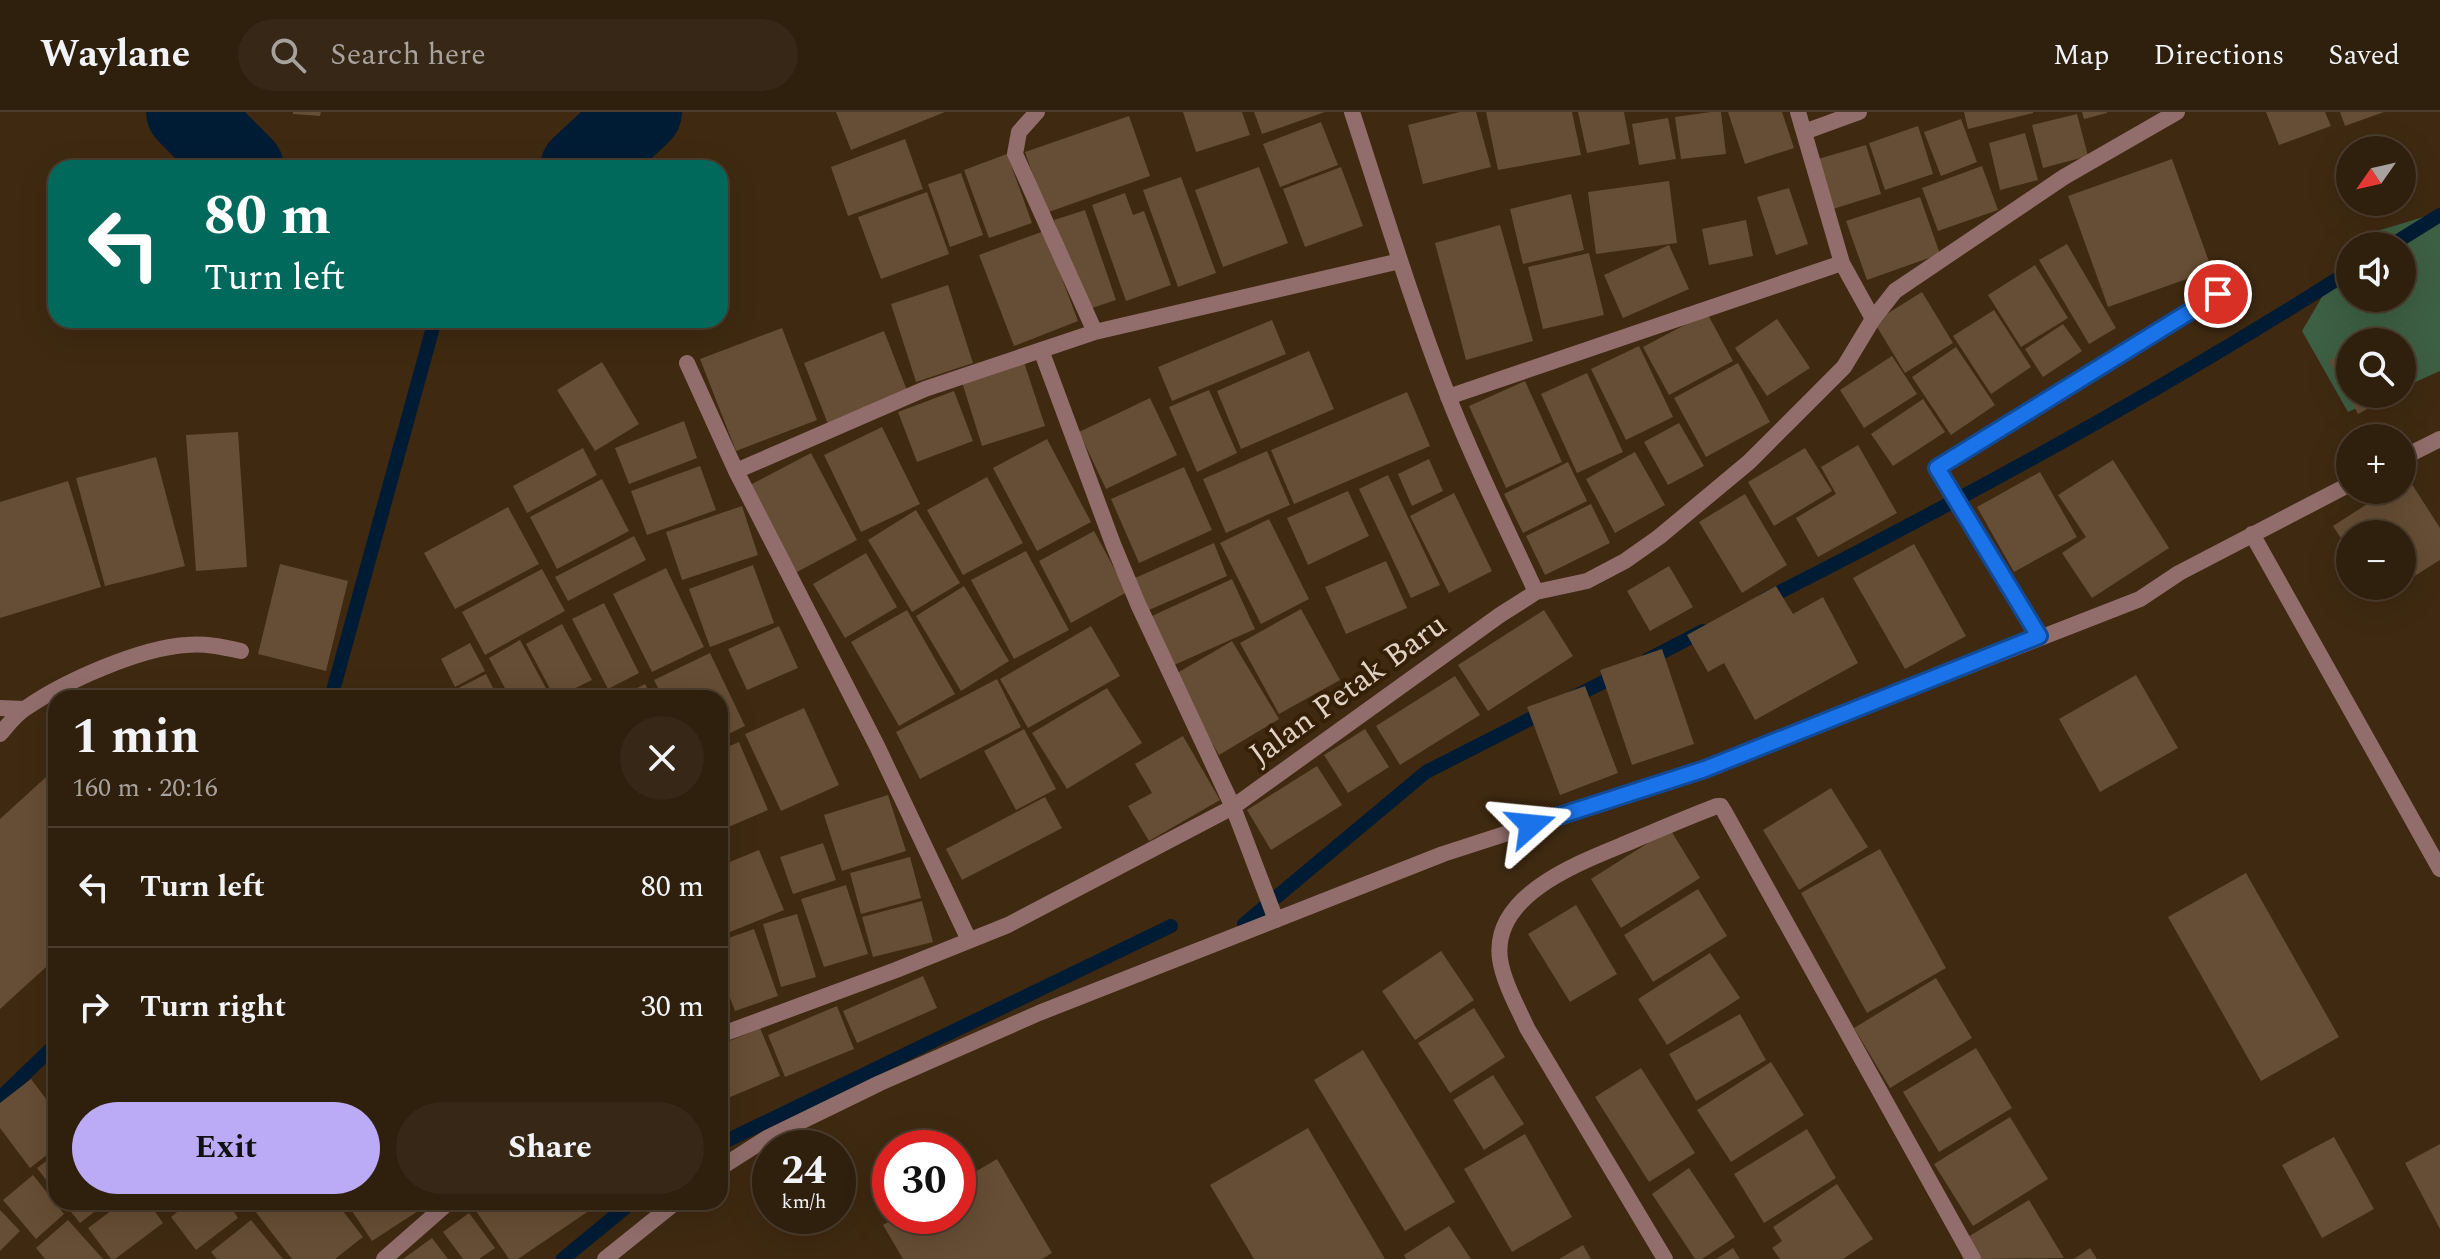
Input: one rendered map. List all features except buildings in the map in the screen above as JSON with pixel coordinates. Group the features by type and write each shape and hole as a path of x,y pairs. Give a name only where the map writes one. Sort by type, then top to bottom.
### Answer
{"street":[{"path":"1037,112 1019,132 1015,154 1095,332"},
{"path":"1352,112 1448,397 1536,592 1587,581 1625,561 1659,537 1749,462 1844,367 1873,319 1895,291 2064,177 2177,112"},
{"path":"1798,112 1842,263 1873,319"},
{"path":"1804,132 1859,112"},
{"path":"736,471 925,389 1095,332 1400,261"},
{"path":"1448,397 1842,263"},
{"path":"2039,636 1937,468 2218,294"},
{"path":"1041,350 1113,544 1233,807 1276,920"},
{"path":"687,363 736,471 877,746 969,940"},
{"path":"2416,451 2440,439"},
{"path":"728,1163 767,1138 880,1083 1039,1013 1443,854 1705,769 2140,599 2179,573 2336,491"},
{"path":"2252,534 2440,869"},
{"name":"Jalan Petak Baru","path":"728,1032 1008,925 1233,807 1536,592"},
{"path":"56,690 141,654 186,644 241,651"},
{"path":"0,734 24,709 48,695"},
{"path":"0,708 24,709"},
{"path":"1665,1259 1527,1028 1500,958 1504,925 1525,896 1571,866 1717,806 1724,811 1973,1259"},
{"path":"384,1259 440,1210"},
{"path":"605,1259 666,1210"}],"green space":[{"path":"2440,212 2440,371 2416,382 2416,328 2336,328 2336,391 2302,331 2336,273 2336,312 2416,312 2416,232 2374,232"}],"waterway":[{"path":"187,112 235,160"},
{"path":"590,160 641,112"},
{"path":"2413,232 2440,215"},
{"path":"1764,600 2061,443 2336,280"},
{"path":"333,690 433,328"},
{"path":"1647,660 1703,631"},
{"path":"1572,698 1621,673"},
{"path":"1244,924 1426,772 1546,711"},
{"path":"728,1140 1171,926"},
{"path":"0,1098 48,1052"},
{"path":"563,1259 622,1210"}],"route":[{"path":"1531,825 1705,769 2039,636 1937,468 2218,294"}]}
